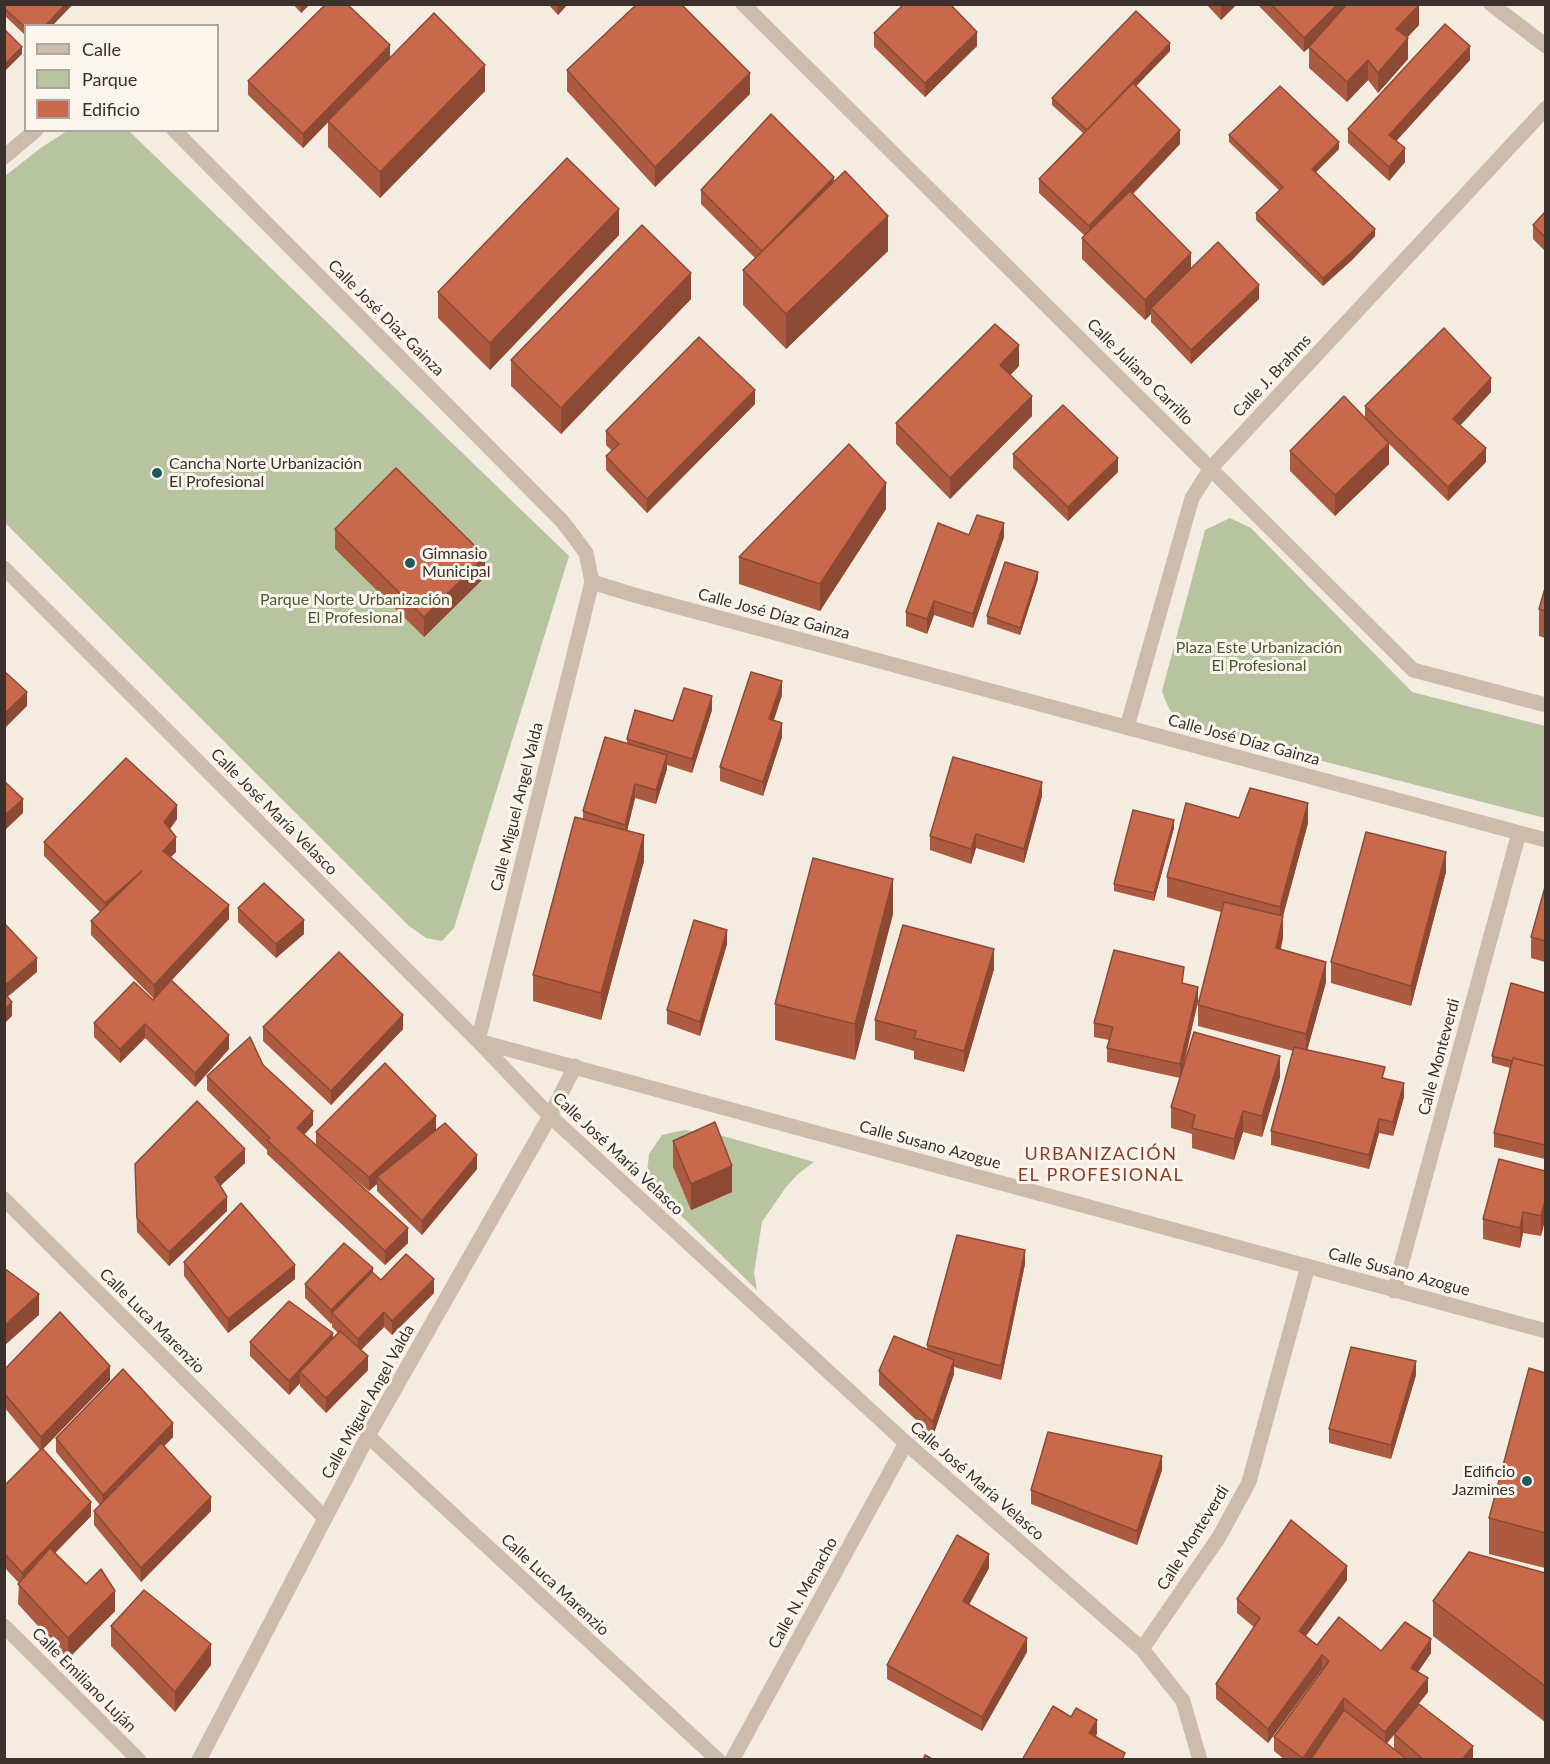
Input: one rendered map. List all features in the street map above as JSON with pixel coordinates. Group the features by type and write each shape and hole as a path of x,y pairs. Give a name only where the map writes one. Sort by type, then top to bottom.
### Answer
{"street":[{"name":"Calle Juliano Carrillo","path":"743,4 1413,670 1545,705"},
{"path":"1491,4 1545,46"},
{"name":"Calle J. Brahms","path":"1127,727 1192,498 1211,468 1545,108"},
{"path":"4,157 34,132"},
{"name":"Calle José Díaz Gainza","path":"176,132 563,522 586,553 592,582 1545,840"},
{"name":"Calle José María Velasco","path":"4,568 478,1041 550,1116 906,1443 1142,1649 1183,1701 1200,1760"},
{"name":"Calle Miguel Angel Valda","path":"478,1041 592,582"},
{"name":"Calle Monteverdi","path":"1394,1291 1519,833"},
{"name":"Calle Susano Azogue","path":"478,1041 1545,1331"},
{"name":"Calle Miguel Angel Valda","path":"199,1760 368,1436 550,1116 574,1066"},
{"name":"Calle Luca Marenzio","path":"4,1199 325,1518"},
{"name":"Calle Monteverdi","path":"1142,1649 1219,1537 1249,1482 1308,1266"},
{"name":"Calle Luca Marenzio","path":"368,1436 718,1760"},
{"name":"Calle N. Menacho","path":"732,1760 906,1443"},
{"name":"Calle Emiliano Luján","path":"4,1626 139,1760"}],"green space":[{"name":"Parque Norte Urbanización El Profesional","path":"65,132 130,132 569,556 454,928 442,941 426,938 409,926 5,523 5,176"},
{"name":"Plaza Este Urbanización El Profesional","path":"1230,518 1251,528 1412,692 1545,726 1545,818 1193,728 1176,717 1162,691 1205,530"},
{"path":"684,1130 716,1134 814,1162 786,1187 762,1222 754,1273 757,1290 673,1208 647,1173 649,1154 662,1135"}],"building":[{"path":"4,4 66,4 47,24 24,24 24,26 4,8"},
{"path":"326,4 347,4 390,45 303,134 248,81"},
{"path":"637,4 681,4 750,73 655,167 567,70"},
{"path":"904,4 950,4 977,32 925,83 874,33"},
{"path":"1271,4 1338,4 1304,38"},
{"path":"1347,4 1419,5 1396,29 1408,38 1378,73 1368,60 1347,82 1309,47"},
{"path":"1136,11 1170,43 1087,130 1052,98"},
{"path":"434,13 485,65 380,172 328,121"},
{"path":"1445,24 1470,46 1389,135 1405,148 1389,167 1348,129"},
{"path":"4,29 22,47 4,65"},
{"path":"1133,83 1180,130 1089,226 1039,179"},
{"path":"1280,86 1339,142 1312,169 1375,229 1323,278 1256,213 1283,187 1229,135"},
{"path":"771,114 834,177 762,251 701,190"},
{"path":"567,158 619,209 490,343 438,292"},
{"path":"845,171 888,216 786,314 743,270"},
{"path":"1130,191 1191,253 1145,300 1082,238"},
{"path":"1545,212 1545,237 1533,225"},
{"path":"642,225 691,273 561,408 511,360"},
{"path":"1218,242 1259,285 1191,350 1151,308"},
{"path":"995,324 1019,345 1000,365 1032,396 950,478 896,423"},
{"path":"1444,328 1491,378 1453,419 1486,448 1448,487 1365,406"},
{"path":"699,337 755,390 647,499 606,456 619,444 606,431"},
{"path":"1344,396 1389,443 1335,495 1290,451"},
{"path":"1063,405 1118,458 1068,507 1013,454"},
{"path":"849,444 886,483 820,584 739,557"},
{"name":"Gimnasio Municipal","path":"396,468 485,556 424,617 335,529"},
{"path":"977,515 1004,523 973,614 934,601 927,619 906,612 938,523 969,535"},
{"path":"1005,562 1038,572 1020,628 987,616"},
{"path":"1545,588 1545,611 1539,609"},
{"path":"4,671 27,692 4,714"},
{"path":"751,672 782,681 769,719 782,723 763,782 720,767"},
{"path":"684,688 712,696 692,759 627,739 635,710 673,721"},
{"path":"605,737 667,755 656,790 635,784 625,825 583,811"},
{"path":"953,757 1042,782 1024,849 976,834 971,849 930,836"},
{"path":"126,758 177,805 164,822 176,837 163,851 229,905 154,985 91,921 142,871 105,903 44,842"},
{"path":"4,781 23,799 4,816"},
{"path":"1250,788 1308,803 1280,907 1167,877 1186,803 1239,818"},
{"path":"1133,810 1174,820 1154,893 1114,884"},
{"path":"575,817 644,835 601,993 533,975"},
{"path":"1366,832 1446,852 1411,986 1331,962"},
{"path":"813,858 893,879 855,1024 775,1004"},
{"path":"264,883 304,920 276,944 238,908"},
{"path":"1545,887 1545,941 1531,937"},
{"path":"1224,902 1283,916 1276,948 1326,962 1306,1034 1198,1005"},
{"path":"694,920 727,930 700,1022 667,1010"},
{"path":"4,923 37,958 4,986"},
{"path":"903,925 994,949 964,1051 914,1038 916,1031 875,1020"},
{"path":"1114,950 1184,967 1182,983 1198,987 1180,1064 1107,1048 1113,1027 1094,1023"},
{"path":"339,952 403,1015 331,1091 263,1027"},
{"path":"171,980 229,1035 195,1073 145,1024 120,1049 94,1023 134,982 153,1000"},
{"path":"1511,983 1545,993 1545,1066 1513,1058 1512,1061 1492,1056"},
{"path":"4,993 12,1002 4,1010"},
{"path":"1194,1032 1280,1056 1262,1116 1243,1111 1234,1139 1192,1128 1195,1115 1171,1107"},
{"path":"250,1037 263,1065 313,1111 297,1128 408,1228 385,1251 267,1140 270,1138 207,1076"},
{"path":"1294,1047 1385,1067 1382,1078 1404,1083 1393,1122 1379,1119 1369,1155 1271,1131"},
{"path":"1513,1058 1545,1066 1545,1145 1494,1133"},
{"path":"385,1063 436,1116 369,1177 316,1132"},
{"path":"197,1101 245,1149 215,1177 227,1197 169,1252 137,1218 135,1164"},
{"path":"715,1122 732,1166 691,1184 673,1141"},
{"path":"445,1123 477,1155 422,1221 377,1177"},
{"path":"1499,1159 1545,1171 1545,1201 1541,1216 1523,1212 1520,1228 1483,1219"},
{"path":"241,1203 295,1265 228,1319 184,1262"},
{"path":"957,1235 1025,1250 1001,1366 927,1345"},
{"path":"344,1243 373,1268 331,1310 305,1284"},
{"path":"406,1254 434,1279 392,1321 384,1312 358,1339 332,1313 372,1272 381,1280"},
{"path":"4,1268 39,1294 4,1326"},
{"path":"289,1301 333,1333 289,1381 250,1342"},
{"path":"60,1312 110,1366 41,1437 4,1393 4,1370"},
{"path":"340,1331 368,1356 326,1398 300,1372"},
{"path":"894,1336 954,1360 933,1422 879,1371"},
{"path":"1351,1347 1416,1361 1391,1445 1329,1429"},
{"name":"Edificio Jazmines","path":"1529,1368 1545,1373 1545,1533 1489,1518"},
{"path":"123,1369 173,1423 103,1495 56,1438"},
{"path":"1048,1432 1162,1456 1137,1531 1031,1490"},
{"path":"161,1443 211,1497 141,1568 94,1511"},
{"path":"42,1448 91,1502 22,1573 4,1553 4,1486"},
{"path":"1291,1520 1347,1566 1299,1631 1317,1645 1339,1617 1381,1651 1405,1622 1431,1639 1411,1668 1428,1678 1385,1732 1344,1698 1303,1758 1274,1737 1329,1661 1322,1655 1268,1729 1216,1684 1260,1618 1237,1599"},
{"path":"957,1535 989,1554 963,1601 1027,1638 982,1717 887,1665"},
{"path":"50,1548 86,1584 101,1569 115,1591 68,1638 18,1584"},
{"path":"1469,1552 1545,1573 1545,1686 1433,1601"},
{"path":"144,1590 211,1644 175,1692 111,1626"},
{"path":"1419,1704 1473,1746 1462,1760 1424,1760 1394,1734"},
{"path":"1053,1706 1071,1717 1076,1708 1097,1720 1089,1733 1125,1753 1122,1760 1022,1760"},
{"path":"1344,1710 1408,1760 1310,1760"},
{"path":"925,1755 934,1760 923,1760"}],"place":[{"name":"Cancha Norte Urbanización El Profesional","path":"157,473"},
{"name":"Gimnasio Municipal","path":"410,563"},
{"name":"Edificio Jazmines","path":"1527,1481"}],"district":[{"name":"URBANIZACIÓN EL PROFESIONAL","path":"1101,1164"}]}
